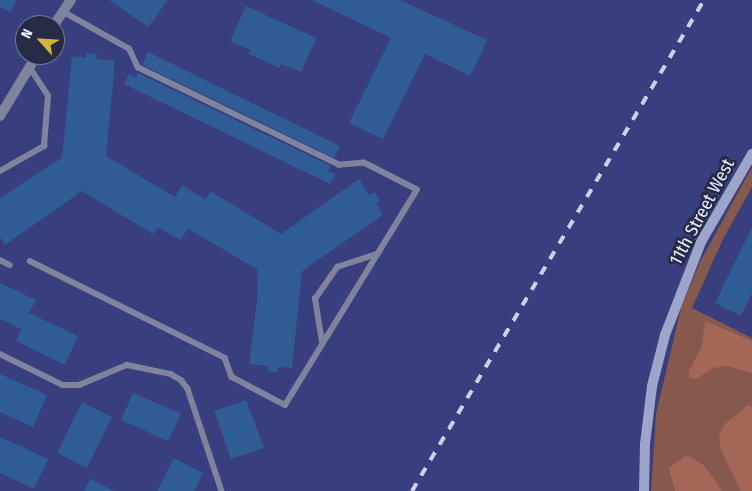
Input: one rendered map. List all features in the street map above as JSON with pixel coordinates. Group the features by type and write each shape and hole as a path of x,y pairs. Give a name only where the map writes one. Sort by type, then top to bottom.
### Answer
{"main road":[{"name":"11th Street West","path":"644,491 645,444 652,386 664,335 701,242 752,154"}],"street":[{"path":"61,15 71,0"},
{"path":"0,116 29,67"}],"lane":[{"path":"30,261 225,358 232,377 285,405 417,190 364,163 339,165 138,68 129,49 63,12"},
{"path":"0,171 44,146 48,96 29,67"},
{"path":"322,342 315,299 337,267 377,254"},
{"path":"0,260 10,264"},
{"path":"0,354 64,385 80,385 127,365 170,374 182,380 194,405 222,491"}],"shaded area":[{"path":"752,167 752,187 723,239 692,308 752,338 752,491 651,491 656,414 681,308 700,262"},
{"path":"705,321 752,341 752,373 727,366 713,368 696,379 689,378 689,371 702,346"},
{"path":"748,405 752,407 752,491 741,491 721,450 719,436 725,424"},
{"path":"687,455 705,466 722,491 675,491 669,468"}],"building":[{"path":"0,0 16,0 10,12 0,7"},
{"path":"109,0 168,0 148,27"},
{"path":"312,0 400,0 487,40 470,76 425,54 383,139 349,123 391,38"},
{"path":"246,6 316,38 301,72 281,64 280,68 249,54 251,50 230,41"},
{"path":"148,52 340,146 334,158 142,65"},
{"path":"86,53 97,54 96,59 115,61 106,156 175,197 182,185 206,200 210,191 281,234 359,179 369,195 374,192 380,200 376,204 383,215 302,271 292,368 278,367 277,372 267,371 268,366 249,364 258,293 257,269 188,229 180,240 158,227 153,234 82,191 5,245 0,237 0,198 62,158 72,56 86,58"},
{"path":"138,73 331,166 328,171 335,174 330,184 124,84 129,74 136,77"},
{"path":"752,227 752,293 741,316 715,303"},
{"path":"0,283 36,300 29,313 78,336 65,365 16,341 21,329 0,319"},
{"path":"0,374 47,395 33,427 0,412"},
{"path":"133,393 181,414 168,441 121,420"},
{"path":"246,400 264,448 231,459 214,411"},
{"path":"82,402 112,417 87,468 57,453"},
{"path":"0,437 48,459 34,489 0,473"},
{"path":"174,458 203,473 194,491 157,491"},
{"path":"90,479 114,491 84,491"}],"railway":[{"path":"412,491 704,0"}]}
